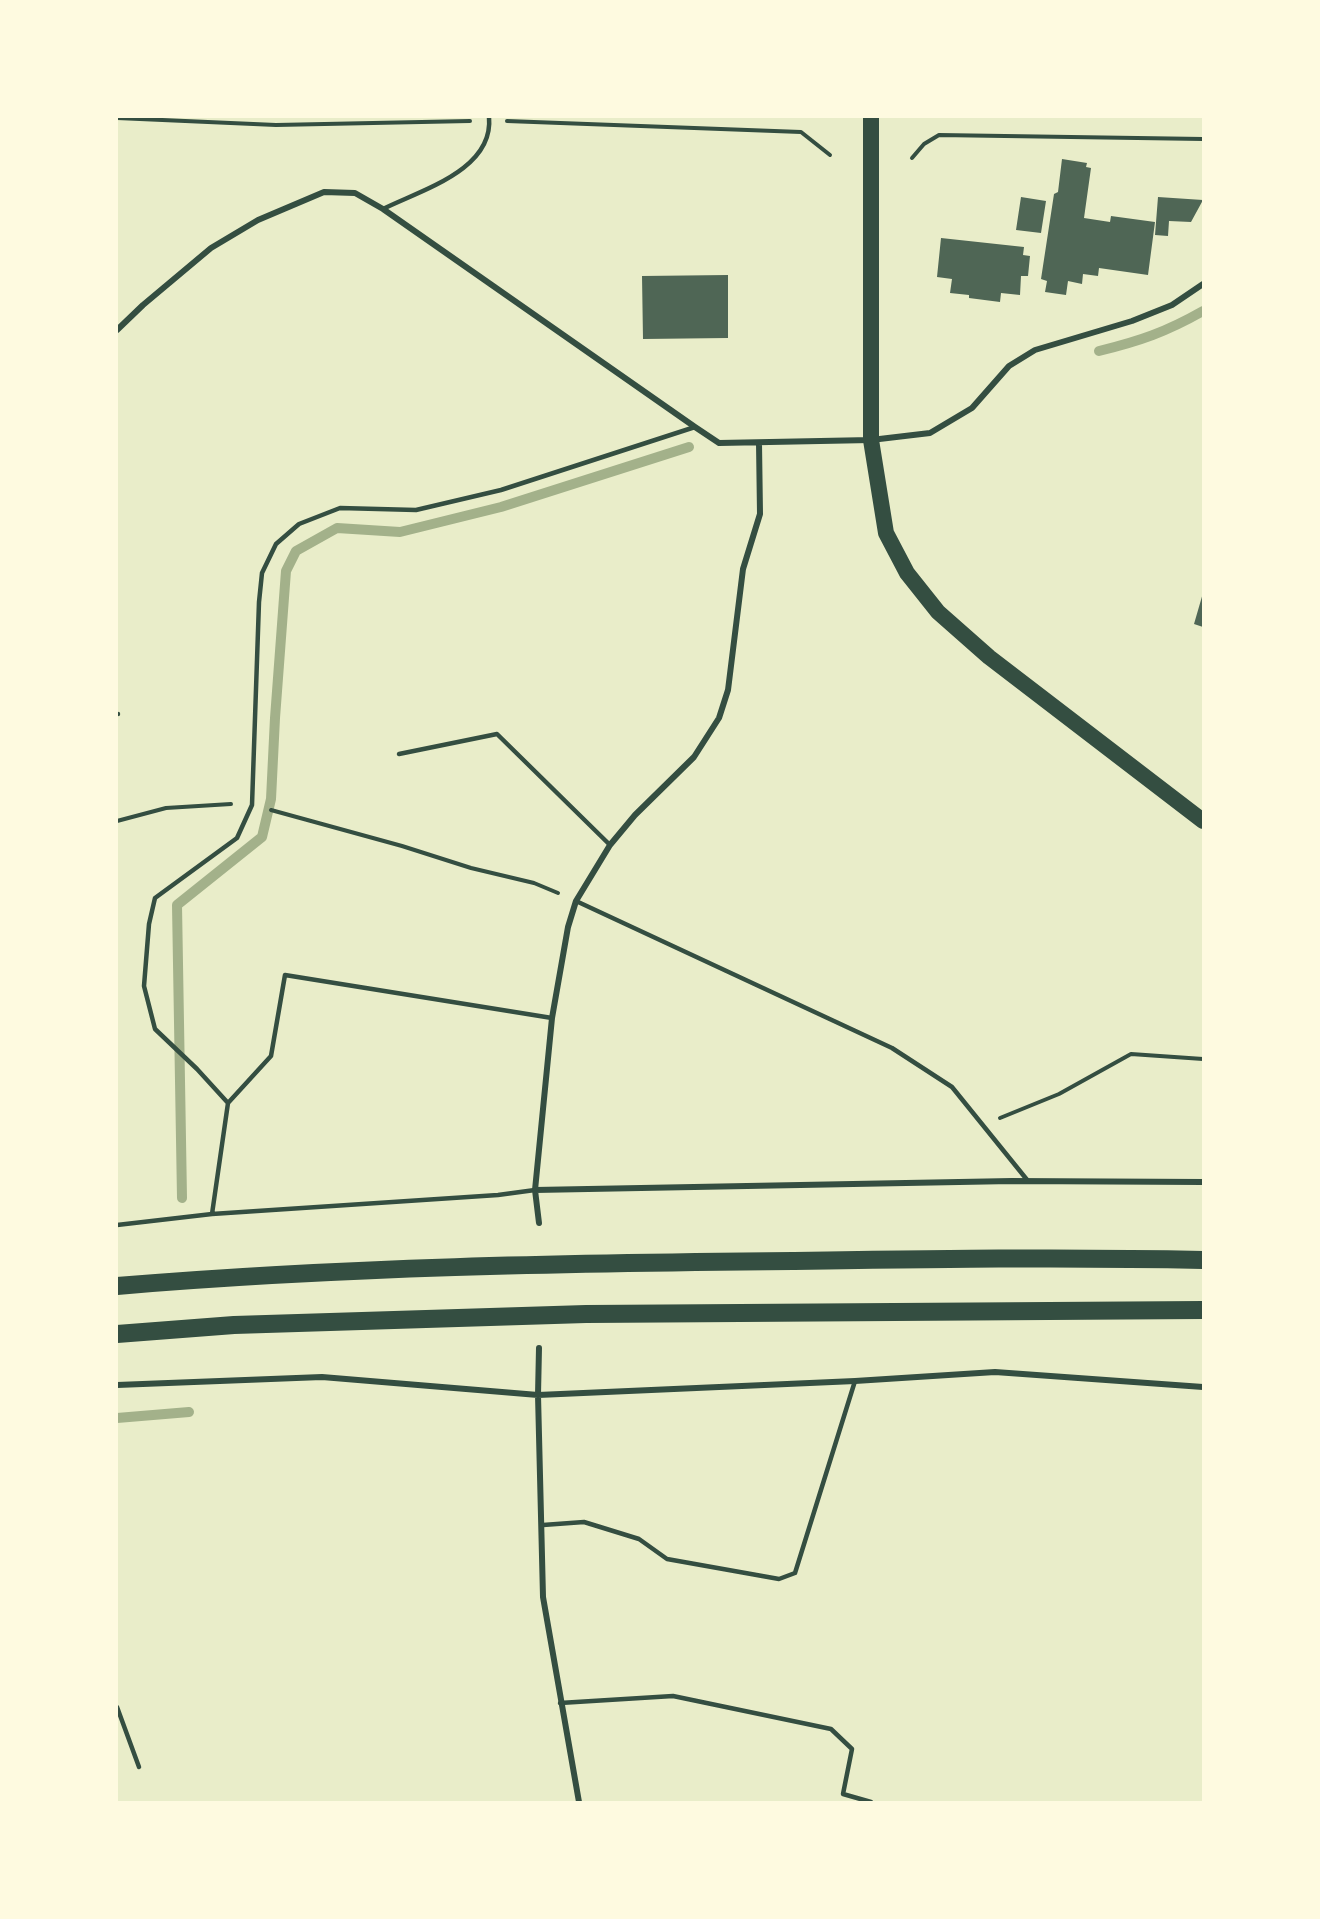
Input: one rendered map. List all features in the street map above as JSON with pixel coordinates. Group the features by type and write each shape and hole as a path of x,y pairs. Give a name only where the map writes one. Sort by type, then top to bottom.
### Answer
{"highway":[{"path":"871,117 871,440 886,533 907,573 938,612 989,657 1203,821"},
{"path":"117,1286 377,1270 577,1262 1102,1258 1203,1260"},
{"path":"117,1334 234,1325 586,1314 1203,1310"}],"street":[{"path":"117,330 211,248 258,220 324,192 355,193 383,208 719,442 871,440 930,433 972,408 1009,366 1035,350 1132,321 1172,305 1203,284"},
{"path":"539,1223 535,1190 552,1018 568,927 576,901 610,845 635,815 694,757 719,718 728,690 743,569 760,514 759,443"},
{"path":"535,1190 1028,1181 1203,1182"},
{"path":"539,1348 543,1596 579,1802"},
{"path":"117,1385 322,1377 538,1395 855,1381 995,1372 1203,1387"}],"lane":[{"path":"383,208 457,173 474,160 484,144 489,117"},
{"path":"228,1103 197,1069 155,1029 144,986 149,924 155,898 237,838 252,805 259,602 262,573 276,544 299,524 340,508 416,510 426,508 501,490 695,427"},
{"path":"399,754 497,734 610,845"},
{"path":"576,901 892,1048 952,1087 1028,1181"},
{"path":"212,1214 228,1103 271,1056 285,975 552,1018"},
{"path":"117,1225 212,1214 498,1195 535,1190"},
{"path":"543,1526 584,1522 639,1539 667,1559 779,1579 795,1573 855,1381"},
{"path":"560,1703 673,1696 831,1729 852,1749 843,1794 871,1802"},
{"path":"117,1707 139,1767"}],"path":[{"path":"117,118 276,125 471,121"},
{"path":"508,121 801,132 830,155"},
{"path":"912,158 924,144 939,135 1203,139"},
{"path":"117,821 166,808 212,804 252,805"},
{"path":"277,812 402,846 471,868 534,883 576,901"},
{"path":"981,1123 1007,1116 1059,1094 1131,1054 1203,1059"}],"building":[{"path":"1062,159 1087,163 1086,167 1091,168 1084,218 1110,222 1111,216 1155,222 1148,275 1099,268 1098,276 1083,274 1082,284 1068,281 1066,295 1045,292 1047,281 1041,279 1054,194 1058,192"},
{"path":"1021,197 1046,201 1041,233 1016,230"},
{"path":"1158,197 1203,200 1191,222 1169,221 1168,236 1155,235"},
{"path":"941,238 1024,247 1023,255 1030,256 1028,276 1021,276 1020,295 1001,293 1000,302 950,293 952,279 937,277"},
{"path":"728,275 728,338 643,339 642,276"},
{"path":"1203,593 1203,627 1194,624"}],"waterway":[{"path":"1099,351 1152,335 1203,311"},
{"path":"182,1198 177,905 262,837 271,799 286,571 296,551 337,528 400,532 501,507 689,447"},
{"path":"117,1418 189,1412"}]}
